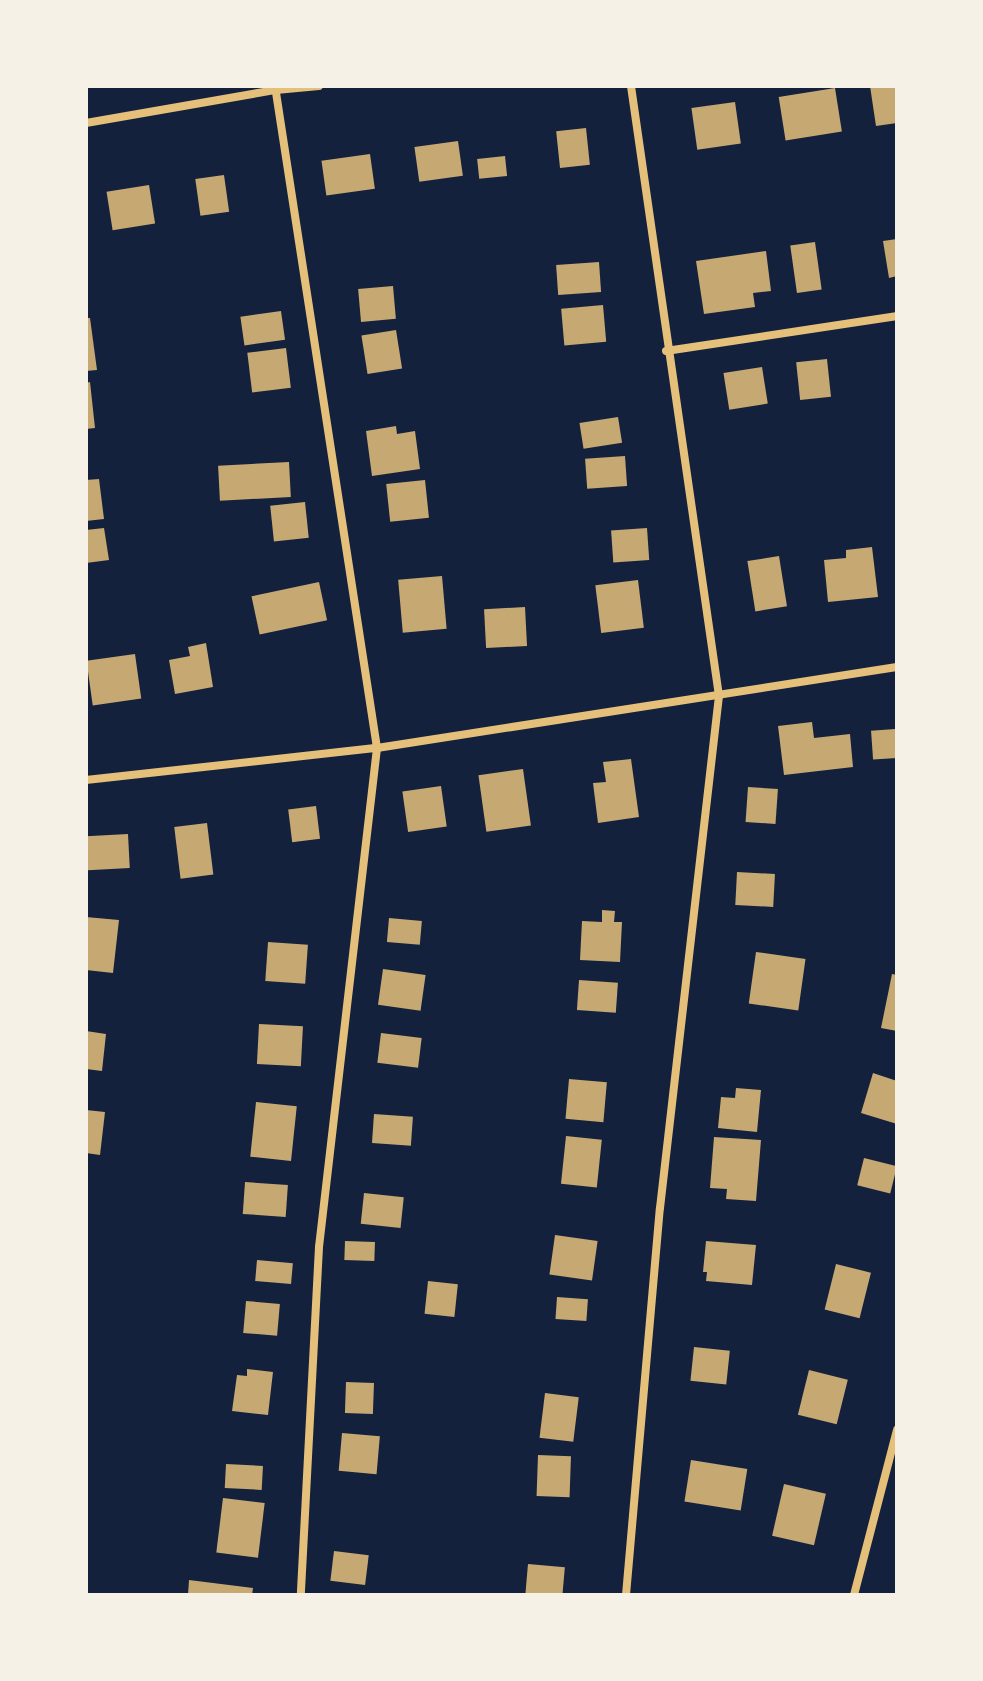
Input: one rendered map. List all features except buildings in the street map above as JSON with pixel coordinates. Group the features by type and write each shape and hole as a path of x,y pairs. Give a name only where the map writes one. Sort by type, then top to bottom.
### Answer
{"street":[{"path":"86,123 276,88 319,86"},
{"path":"626,1595 660,1208 719,696 666,351 631,86"},
{"path":"276,88 377,748 319,1247 301,1595"},
{"path":"666,351 897,316"},
{"path":"86,780 377,748 897,667"},
{"path":"854,1595 897,1430"}]}
